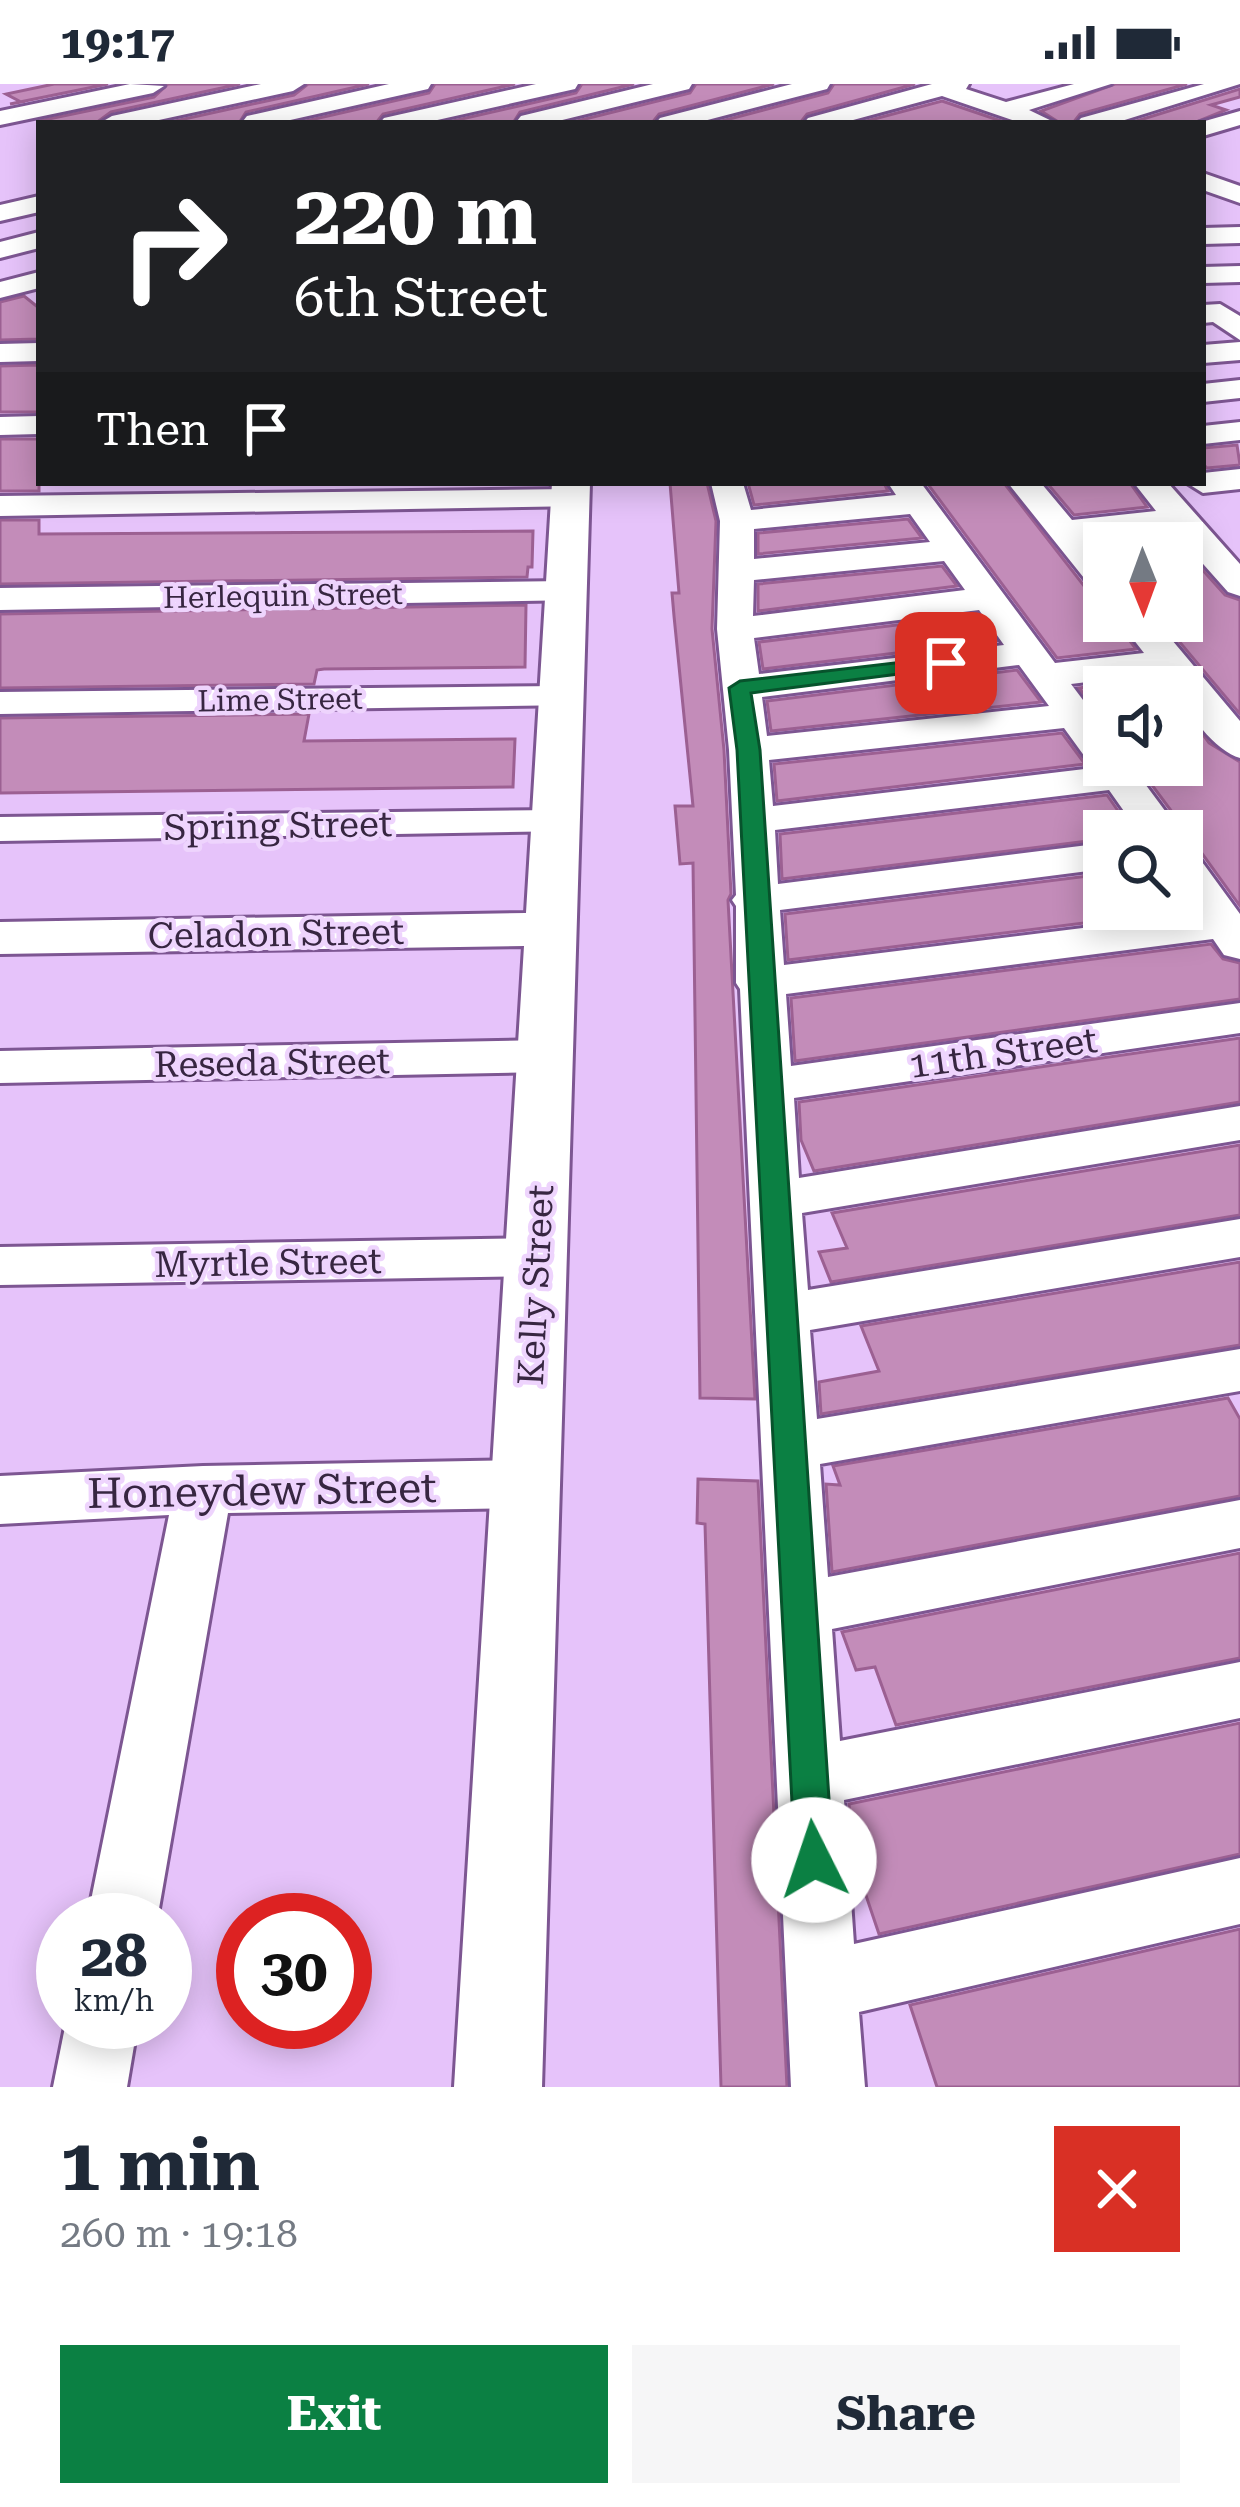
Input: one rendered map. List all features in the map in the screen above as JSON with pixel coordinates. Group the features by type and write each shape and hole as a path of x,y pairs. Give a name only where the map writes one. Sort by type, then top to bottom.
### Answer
{"street":[{"path":"0,118 101,89 163,84"},
{"path":"101,89 155,119 293,84"},
{"path":"260,120 420,84"},
{"path":"405,120 567,84"},
{"path":"533,120 681,84"},
{"path":"733,84 817,120"},
{"path":"680,120 819,84"},
{"path":"1006,109 1100,84"},
{"path":"1100,120 1229,84"},
{"path":"829,120 950,86 1036,120"},
{"path":"889,104 921,117"},
{"path":"1206,128 1240,118"},
{"path":"1209,173 1240,195"},
{"path":"0,213 36,205"},
{"path":"0,250 36,241"},
{"path":"0,291 36,281"},
{"path":"0,291 36,291"},
{"path":"1206,354 1240,351"},
{"path":"0,353 36,352"},
{"path":"1206,393 1240,389"},
{"path":"0,425 36,425"},
{"path":"1206,435 1240,431"},
{"path":"1206,482 1240,478"},
{"path":"1026,486 1083,556"},
{"path":"1153,486 1183,522"},
{"path":"0,506 570,491"},
{"name":"Kelly Street","path":"498,2087 570,491"},
{"path":"734,525 910,493 1083,726"},
{"path":"734,525 953,550"},
{"path":"734,525 735,629 748,750 829,2087"},
{"path":"1203,528 1240,531"},
{"path":"1062,531 1083,530"},
{"path":"1203,545 1240,585"},
{"name":"Herlequin Street","path":"0,599 566,592"},
{"path":"735,629 991,598"},
{"path":"1155,642 1240,746"},
{"path":"740,688 1038,664 1172,662"},
{"name":"Lime Street","path":"0,703 561,697"},
{"path":"748,750 1076,716"},
{"path":"750,821 1083,770"},
{"name":"Spring Street","path":"0,829 556,822"},
{"path":"754,900 1083,859"},
{"path":"759,983 1232,934 1203,893"},
{"name":"Celadon Street","path":"0,938 553,928"},
{"name":"11th Street","path":"766,1086 1240,1018"},
{"name":"Reseda Street","path":"0,1067 545,1056"},
{"path":"772,1200 1240,1124"},
{"path":"780,1315 1240,1238"},
{"name":"Myrtle Street","path":"0,1266 537,1257"},
{"path":"788,1448 1240,1370"},
{"name":"Honeydew Street","path":"0,1500 202,1490 525,1484"},
{"path":"127,1893 202,1490"},
{"path":"798,1609 1240,1524"},
{"path":"808,1777 1240,1690"},
{"path":"822,1986 1240,1891"},
{"path":"90,2087 98,2049"}],"building":[{"path":"54,84 108,84 21,102 6,94"},
{"path":"168,84 240,84 111,112 100,120 44,120 154,97"},
{"path":"308,84 369,84 246,112 241,120 180,120 294,95"},
{"path":"435,84 515,84 383,114 378,120 310,120 429,93"},
{"path":"582,84 634,84 520,112 515,120 457,120 576,93"},
{"path":"696,84 774,84 659,114 654,120 581,120 690,93"},
{"path":"834,84 915,84 807,114 802,120 725,120 828,93"},
{"path":"1115,84 1187,84 1080,114 1075,120 1055,120 1041,111"},
{"path":"1240,89 1240,97 1211,105 1226,110 1201,120 1140,120"},
{"path":"942,101 998,120 870,120"},
{"path":"24,296 36,306 36,339 0,340 0,302"},
{"path":"36,365 36,412 0,412 0,366"},
{"path":"0,439 36,439 39,491 0,491"},
{"path":"1237,445 1240,465 1207,468 1206,448"},
{"path":"670,486 708,486 716,521 712,629 724,750 755,1399 700,1398 693,863 680,864 675,806 693,806 672,593 679,593"},
{"path":"749,486 886,486 888,491 754,505"},
{"path":"929,486 1006,486 1083,585 1083,642 1131,642 1136,649 1057,658"},
{"path":"1050,486 1132,486 1147,507 1074,515"},
{"path":"908,519 922,538 758,554 758,533"},
{"path":"0,520 39,520 39,534 533,531 532,567 527,577 0,584"},
{"path":"942,566 957,586 758,611 758,584"},
{"path":"1203,570 1225,595 1240,600 1240,714 1180,642 1203,642"},
{"path":"526,605 525,667 324,669 317,670 314,684 0,688 0,614"},
{"path":"977,615 996,641 763,669 759,642"},
{"path":"1017,670 1041,702 771,731 767,701"},
{"path":"309,714 304,741 515,739 513,787 0,793 0,718"},
{"path":"1062,733 1083,761 777,801 774,764"},
{"path":"1203,735 1240,762 1240,906 1203,855 1203,810 1171,810 1153,786 1203,786"},
{"path":"1107,795 1117,810 1083,810 1083,842 782,879 780,834"},
{"path":"1083,877 1083,923 788,960 785,914"},
{"path":"1211,944 1223,959 1240,963 1240,999 795,1061 791,998"},
{"path":"1240,1038 1240,1102 814,1171 801,1140 799,1102"},
{"path":"1240,1145 1240,1215 831,1282 819,1252 847,1248 832,1213"},
{"path":"1240,1262 1240,1345 821,1414 819,1382 879,1371 861,1326"},
{"path":"1228,1398 1240,1419 1240,1496 832,1572 826,1484 840,1485 833,1466"},
{"path":"698,1479 758,1481 787,2087 721,2087 705,1524 697,1523"},
{"path":"1240,1553 1240,1658 896,1725 875,1667 856,1670 842,1632"},
{"path":"1240,1723 1240,1854 879,1934 852,1854 849,1804"},
{"path":"1240,1929 1240,2087 937,2087 910,2005"}],"route":[{"path":"814,1860 748,750 740,688 946,663"}]}
